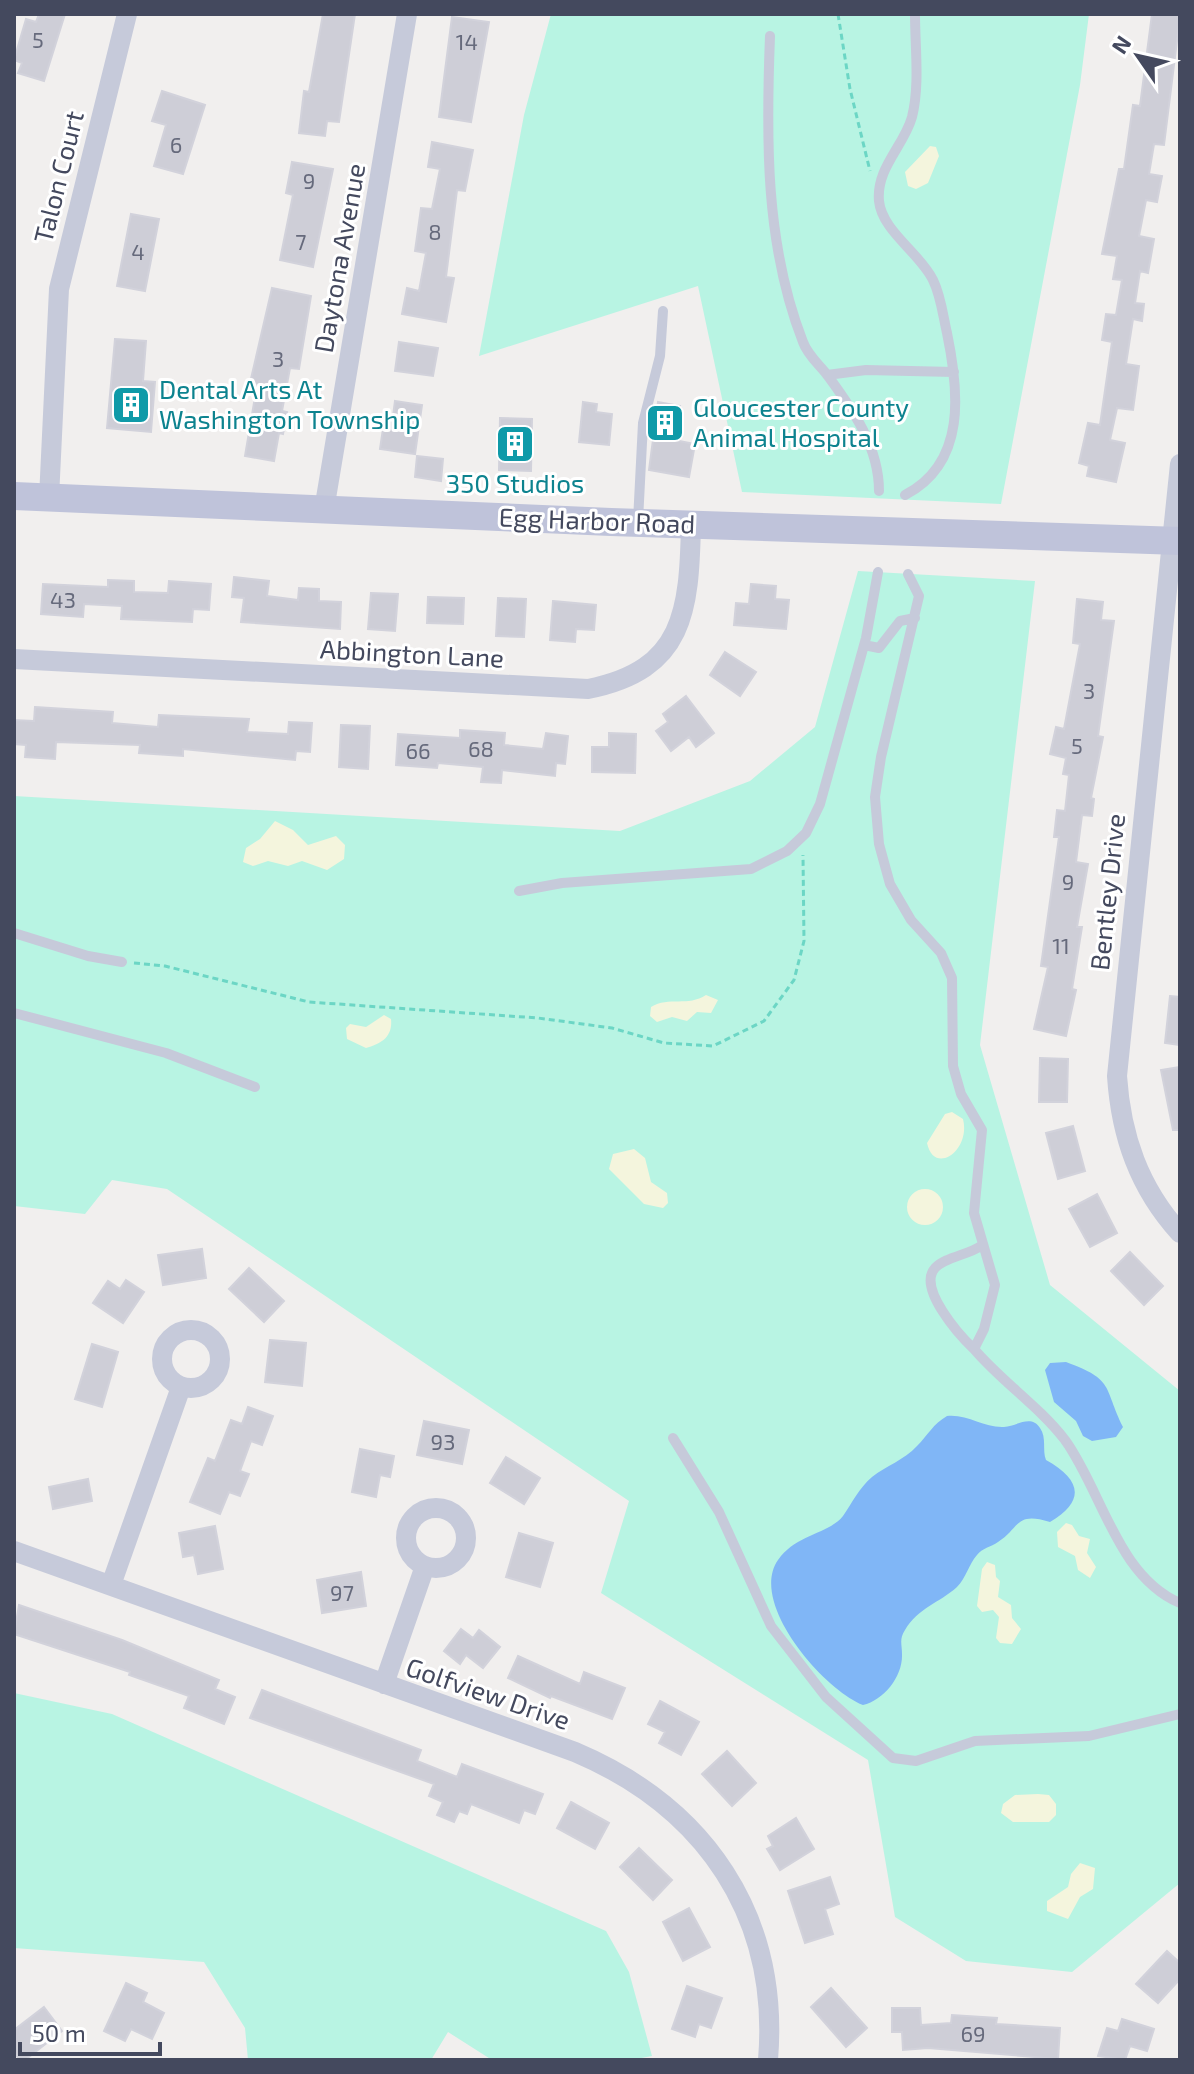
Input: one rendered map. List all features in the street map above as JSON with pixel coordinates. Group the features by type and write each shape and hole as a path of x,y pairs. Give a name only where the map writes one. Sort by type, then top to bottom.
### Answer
{"main road":[{"name":"Egg Harbor Road","path":"14,496 638,523 1175,541"}],"street":[{"name":"Talon Court","path":"49,498 59,289 127,14"},
{"name":"Daytona Avenue","path":"324,510 407,14"},
{"name":"Bentley Drive","path":"1180,464 1175,541 1117,1076 1119,1108 1133,1157 1150,1195 1180,1233"},
{"name":"Abbington Lane","path":"14,659 567,689 600,687 631,677 651,665 677,631 689,592 691,525"},
{"path":"111,1585 181,1387"},
{"name":"Golfview Drive","path":"14,1551 603,1764 629,1777 677,1814 719,1864 748,1916 768,1986 768,2060"},
{"path":"384,1684 425,1566"}],"lane":[{"path":"905,495 933,474 947,451 956,401 954,372 934,281 885,218 879,205 886,164 907,130 913,110 915,14"},
{"path":"770,36 768,159 780,267 804,347 827,375 865,434 874,455 879,491"},
{"path":"638,523 641,442 660,356 663,311"},
{"path":"827,375 866,370 954,372"},
{"path":"519,891 562,883 751,869 787,851 806,833 820,804 864,645 878,572"},
{"path":"908,574 918,589 915,618 881,757 875,797 879,844 896,897 936,947 952,978 953,1066 961,1094 982,1130 973,1195 981,1246 995,1285 984,1329 974,1349"},
{"path":"864,645 879,648 900,621 915,618"},
{"path":"14,933 88,956 122,962"},
{"path":"14,1013 166,1053 255,1087"},
{"path":"981,1246 938,1265 932,1272 931,1280 952,1328 1065,1441 1140,1572 1180,1603"},
{"path":"673,1438 719,1512 771,1626 826,1697 893,1758 916,1761 975,1741 1089,1736 1180,1714"}],"path":[{"path":"838,14 850,89 879,205"},
{"path":"122,962 165,966 309,1002 538,1018 612,1028 664,1043 713,1046 764,1021 794,980 804,941 802,866 806,833"}],"green space":[{"path":"551,14 1089,14 1080,85 1001,504 742,492 698,286 479,356 524,115"},
{"path":"858,571 1035,581 980,1045 1050,1285 1180,1391 1180,1883 1072,1972 966,1961 895,1917 868,1760 601,1593 629,1501 167,1189 112,1180 85,1214 14,1206 14,796 620,831 750,781 815,727"},
{"path":"14,1693 112,1714 606,1931 629,1972 652,2056 631,2060 492,2060 448,2032 431,2060 248,2060 245,2028 204,1962 14,1948"}],"sand":[{"path":"930,146 936,147 939,156 928,183 916,189 908,186 905,172"},
{"path":"275,821 293,830 308,845 336,836 345,845 344,859 327,870 302,861 288,866 268,861 253,866 243,862 246,848 260,839"},
{"path":"706,995 718,1000 711,1013 697,1012 687,1021 672,1017 657,1022 650,1016 651,1007 658,1004 699,999"},
{"path":"384,1015 391,1019 391,1025 388,1035 381,1042 366,1048 347,1039 346,1028 350,1024 366,1027"},
{"path":"952,1112 963,1119 962,1141 951,1155 937,1158 927,1143 945,1114"},
{"path":"634,1149 645,1158 651,1182 667,1193 668,1203 663,1208 644,1204 609,1169 613,1154"},
{"path":"925,1189 938,1194 943,1207 938,1220 925,1225 912,1220 907,1207 912,1194"},
{"path":"1066,1523 1072,1525 1079,1536 1090,1539 1087,1553 1096,1567 1090,1578 1078,1570 1075,1556 1058,1547 1057,1532"},
{"path":"987,1562 995,1565 996,1577 1000,1581 998,1597 1011,1605 1012,1618 1021,1629 1012,1644 1000,1643 996,1638 999,1617 993,1610 982,1612 977,1606 982,1569"},
{"path":"1015,1795 1049,1795 1056,1804 1056,1815 1049,1822 1013,1822 1001,1813 1003,1804"},
{"path":"1080,1863 1095,1868 1093,1889 1080,1897 1068,1919 1047,1911 1047,1901 1068,1887 1071,1874"}],"water":[{"path":"1066,1362 1093,1374 1105,1386 1123,1427 1116,1437 1092,1441 1083,1436 1076,1421 1054,1402 1045,1370 1050,1363"},
{"path":"947,1416 997,1427 1028,1421 1036,1424 1043,1436 1046,1460 1072,1482 1074,1498 1062,1514 1050,1522 1024,1520 1005,1537 979,1553 957,1587 910,1622 902,1636 901,1662 896,1678 878,1698 863,1705 829,1682 795,1643 781,1621 773,1599 771,1578 785,1551 837,1522 867,1481 912,1451"}],"building":[{"path":"39,14 65,14 44,81 18,73 22,63 14,60 26,19 36,22"},
{"path":"323,14 355,14 339,122 327,121 325,136 299,133 304,91 309,92"},
{"path":"1152,14 1180,14 1180,17 1164,145 1154,144 1149,174 1162,176 1157,202 1146,200 1139,236 1154,239 1148,273 1140,271 1135,303 1144,304 1142,321 1133,319 1126,364 1139,366 1133,410 1117,408 1110,440 1125,443 1116,482 1087,476 1089,466 1079,463 1088,423 1100,425 1112,342 1102,340 1106,314 1116,315 1122,280 1113,279 1117,256 1102,254 1119,169 1124,169 1133,105 1140,106"},
{"path":"452,17 489,22 471,122 439,117"},
{"path":"162,91 205,105 183,174 154,166 166,125 152,121"},
{"path":"432,142 473,150 465,191 457,190 446,277 454,278 446,322 402,314 407,288 419,291 426,253 415,251 421,208 432,209 440,169 428,167"},
{"path":"292,162 333,169 313,267 280,260 293,195 286,193"},
{"path":"131,214 159,219 145,291 117,286"},
{"path":"272,288 311,296 299,369 290,368 282,411 287,412 274,461 245,456 257,385 250,383"},
{"name":"Dental Arts At Washington Township","path":"115,339 146,341 143,381 155,382 151,432 107,428"},
{"path":"399,342 438,348 433,376 395,371"},
{"path":"395,401 422,405 415,454 380,449 385,415 393,416"},
{"path":"583,402 597,404 596,412 612,414 609,445 579,442"},
{"name":"Gloucester County Animal Hospital","path":"658,402 680,406 674,440 695,444 689,477 649,470"},
{"name":"350 Studios","path":"500,418 532,419 531,471 499,470"},
{"path":"417,456 443,459 441,481 415,477"},
{"path":"234,577 269,581 267,596 298,600 299,588 319,589 319,601 341,602 340,629 241,622 244,598 232,597"},
{"path":"108,580 134,581 134,592 168,593 169,581 211,584 209,610 193,609 192,622 121,619 122,606 84,604 83,617 41,614 43,584 108,587"},
{"path":"751,584 776,586 775,599 789,600 786,629 734,625 736,603 749,604"},
{"path":"371,593 398,594 395,631 368,629"},
{"path":"428,597 464,598 463,624 427,623"},
{"path":"498,598 526,599 524,637 496,636"},
{"path":"1077,599 1103,602 1101,620 1114,621 1098,736 1103,737 1091,798 1094,799 1092,816 1082,815 1076,862 1088,864 1077,927 1082,927 1072,989 1076,990 1066,1036 1034,1029 1048,967 1041,966 1059,837 1054,837 1057,810 1065,811 1069,775 1063,774 1066,758 1050,754 1056,727 1064,729 1080,644 1073,643"},
{"path":"553,601 596,605 594,630 576,629 575,642 550,640"},
{"path":"725,652 756,672 740,696 710,675"},
{"path":"686,696 714,733 696,747 689,737 671,751 656,731 668,722 663,714"},
{"path":"35,707 113,712 112,723 158,727 159,715 249,719 247,732 288,734 289,722 312,723 310,752 296,751 295,760 183,749 183,756 139,753 140,745 56,742 55,759 25,757 26,745 14,744 14,720 34,721"},
{"path":"341,725 370,726 368,769 339,767"},
{"path":"460,730 505,733 504,745 543,749 546,733 568,736 565,764 556,763 555,776 502,770 501,783 481,782 483,767 438,763 437,768 396,765 398,734 460,738"},
{"path":"609,733 636,734 635,773 592,772 592,747 609,747"},
{"path":"1170,996 1180,997 1180,1045 1165,1043"},
{"path":"1040,1058 1068,1059 1067,1102 1039,1102"},
{"path":"1180,1067 1180,1130 1173,1130 1161,1070"},
{"path":"1073,1126 1085,1171 1058,1179 1046,1133"},
{"path":"1097,1194 1117,1233 1090,1247 1069,1209"},
{"path":"202,1249 206,1278 163,1285 158,1255"},
{"path":"1130,1252 1163,1286 1144,1305 1111,1271"},
{"path":"249,1268 284,1301 264,1322 229,1289"},
{"path":"126,1280 144,1292 123,1323 93,1303 108,1281 120,1289"},
{"path":"270,1340 306,1343 302,1386 265,1382"},
{"path":"92,1344 118,1352 102,1407 75,1399"},
{"path":"248,1407 273,1416 262,1445 251,1441 240,1471 249,1474 240,1496 229,1492 220,1514 190,1502 208,1458 215,1461 231,1420 242,1424"},
{"path":"424,1421 469,1430 462,1464 417,1455"},
{"path":"360,1449 394,1456 390,1477 380,1475 376,1497 352,1492"},
{"path":"506,1457 540,1478 524,1504 490,1483"},
{"path":"88,1479 92,1501 53,1509 49,1487"},
{"path":"215,1526 223,1569 198,1574 194,1555 183,1557 179,1533"},
{"path":"519,1533 553,1543 540,1587 506,1577"},
{"path":"361,1572 366,1606 322,1613 317,1580"},
{"path":"19,1605 122,1640 219,1680 215,1689 235,1697 224,1724 184,1708 189,1696 129,1675 130,1672 14,1634"},
{"path":"461,1629 473,1638 479,1630 500,1647 483,1668 466,1655 460,1664 444,1651"},
{"path":"518,1656 580,1684 584,1672 625,1688 612,1719 550,1698 508,1678"},
{"path":"262,1690 421,1750 417,1761 457,1777 462,1764 543,1794 535,1814 524,1810 519,1823 471,1804 467,1814 459,1811 454,1822 437,1815 443,1802 429,1796 434,1784 250,1718"},
{"path":"660,1701 699,1722 681,1755 659,1743 665,1732 648,1724"},
{"path":"727,1751 756,1783 732,1806 702,1774"},
{"path":"571,1802 609,1823 595,1849 557,1828"},
{"path":"796,1818 814,1849 780,1870 767,1849 773,1846 768,1836"},
{"path":"639,1848 672,1880 653,1900 620,1867"},
{"path":"830,1877 839,1904 825,1909 833,1934 805,1943 788,1891"},
{"path":"689,1908 710,1947 683,1961 663,1922"},
{"path":"1167,1951 1180,1963 1180,1979 1158,2003 1136,1984"},
{"path":"126,1983 147,1993 143,2002 164,2013 152,2039 131,2029 125,2041 104,2031"},
{"path":"687,1986 722,1998 711,2028 699,2024 695,2037 672,2029"},
{"path":"831,1988 867,2028 846,2047 811,2007"},
{"path":"44,2007 62,2031 25,2060 20,2060 14,2053 14,2030"},
{"path":"892,2008 920,2008 921,2025 951,2023 952,2015 997,2018 996,2024 1060,2028 1058,2059 928,2048 903,2050 902,2032 892,2032"},
{"path":"1122,2019 1154,2029 1147,2051 1130,2046 1125,2060 1098,2056 1107,2028 1118,2031"}],"place":[{"name":"Dental Arts At Washington Township","path":"131,405"},
{"name":"Gloucester County Animal Hospital","path":"665,423"},
{"name":"350 Studios","path":"515,444"}]}
